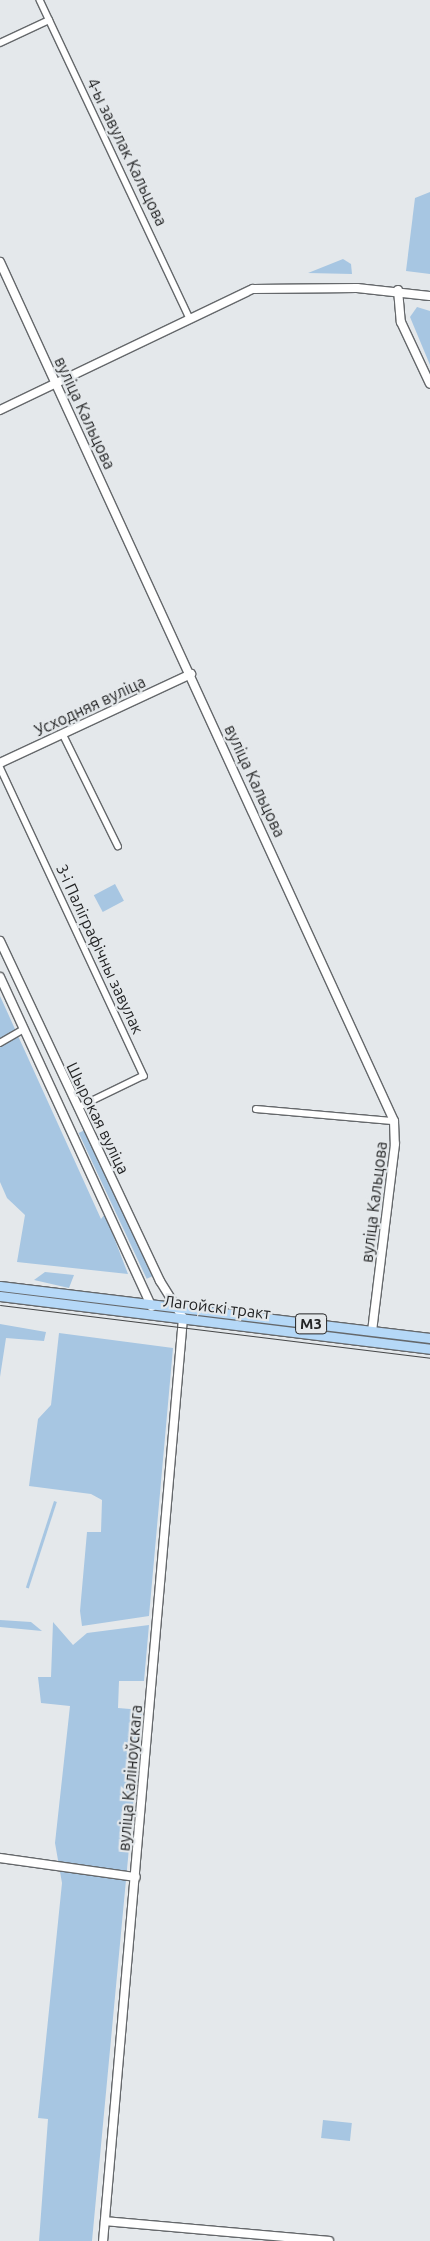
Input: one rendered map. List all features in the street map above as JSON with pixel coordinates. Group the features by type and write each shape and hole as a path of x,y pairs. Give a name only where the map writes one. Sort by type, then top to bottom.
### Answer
{"main road":[{"name":"вуліца Кальцова","path":"0,262 191,674 394,1121 395,1144 372,1330"},
{"path":"0,410 55,380 240,293 281,286 398,290 430,296"},
{"path":"398,290 401,322 430,384"},
{"name":"Усходняя вуліца","path":"0,762 191,674"},
{"name":"Шырокая вуліца","path":"0,942 173,1306 183,1318"},
{"name":"Шырокая вуліца","path":"0,977 156,1314"},
{"path":"69,1128 84,1121"},
{"name":"Лагойскі тракт","path":"0,1286 138,1301 430,1338"},
{"path":"138,1301 146,1294"},
{"name":"Лагойскі тракт","path":"0,1296 371,1340 430,1349"},
{"name":"вуліца Каліноўскага","path":"103,2241 183,1318"},
{"path":"371,1340 372,1330"},
{"path":"0,1858 136,1877"},
{"path":"105,2222 329,2241"}],"street":[{"name":"4-ы завулак Кальцова","path":"40,0 189,316"},
{"path":"0,43 49,20"},
{"path":"63,734 118,846"},
{"name":"3-і Паліграфічны завулак","path":"0,767 144,1076 78,1108"},
{"path":"0,1043 24,1029"},
{"path":"256,1109 394,1121"}],"shaded area":[{"path":"430,192 430,274 406,271 415,198"},
{"path":"343,259 351,264 352,274 308,273"},
{"path":"417,307 430,311 430,365 410,317"},
{"path":"115,884 124,901 103,912 94,895"},
{"path":"0,996 101,1219 105,1214 128,1274 17,1262 25,1215 7,1198 0,1182"},
{"path":"85,1130 153,1276 147,1279 79,1133"},
{"path":"45,1272 74,1275 69,1288 34,1280"},
{"path":"0,1324 46,1332 44,1341 6,1338 0,1377"},
{"path":"59,1333 173,1348 149,1616 82,1626 80,1611 87,1532 101,1532 102,1500 91,1494 29,1486 38,1419 51,1405"},
{"path":"54,1501 57,1502 29,1588 26,1588"},
{"path":"0,1620 31,1622 42,1631 0,1627"},
{"path":"53,1622 73,1645 87,1633 149,1625 144,1681 119,1681 118,1708 142,1710 92,2241 39,2241 48,2119 38,2118 62,1883 55,1843 70,1706 41,1703 38,1677 51,1677"},
{"path":"323,2120 352,2123 350,2141 321,2138"}],"tram line":[{"path":"0,1305 430,1358"}]}
